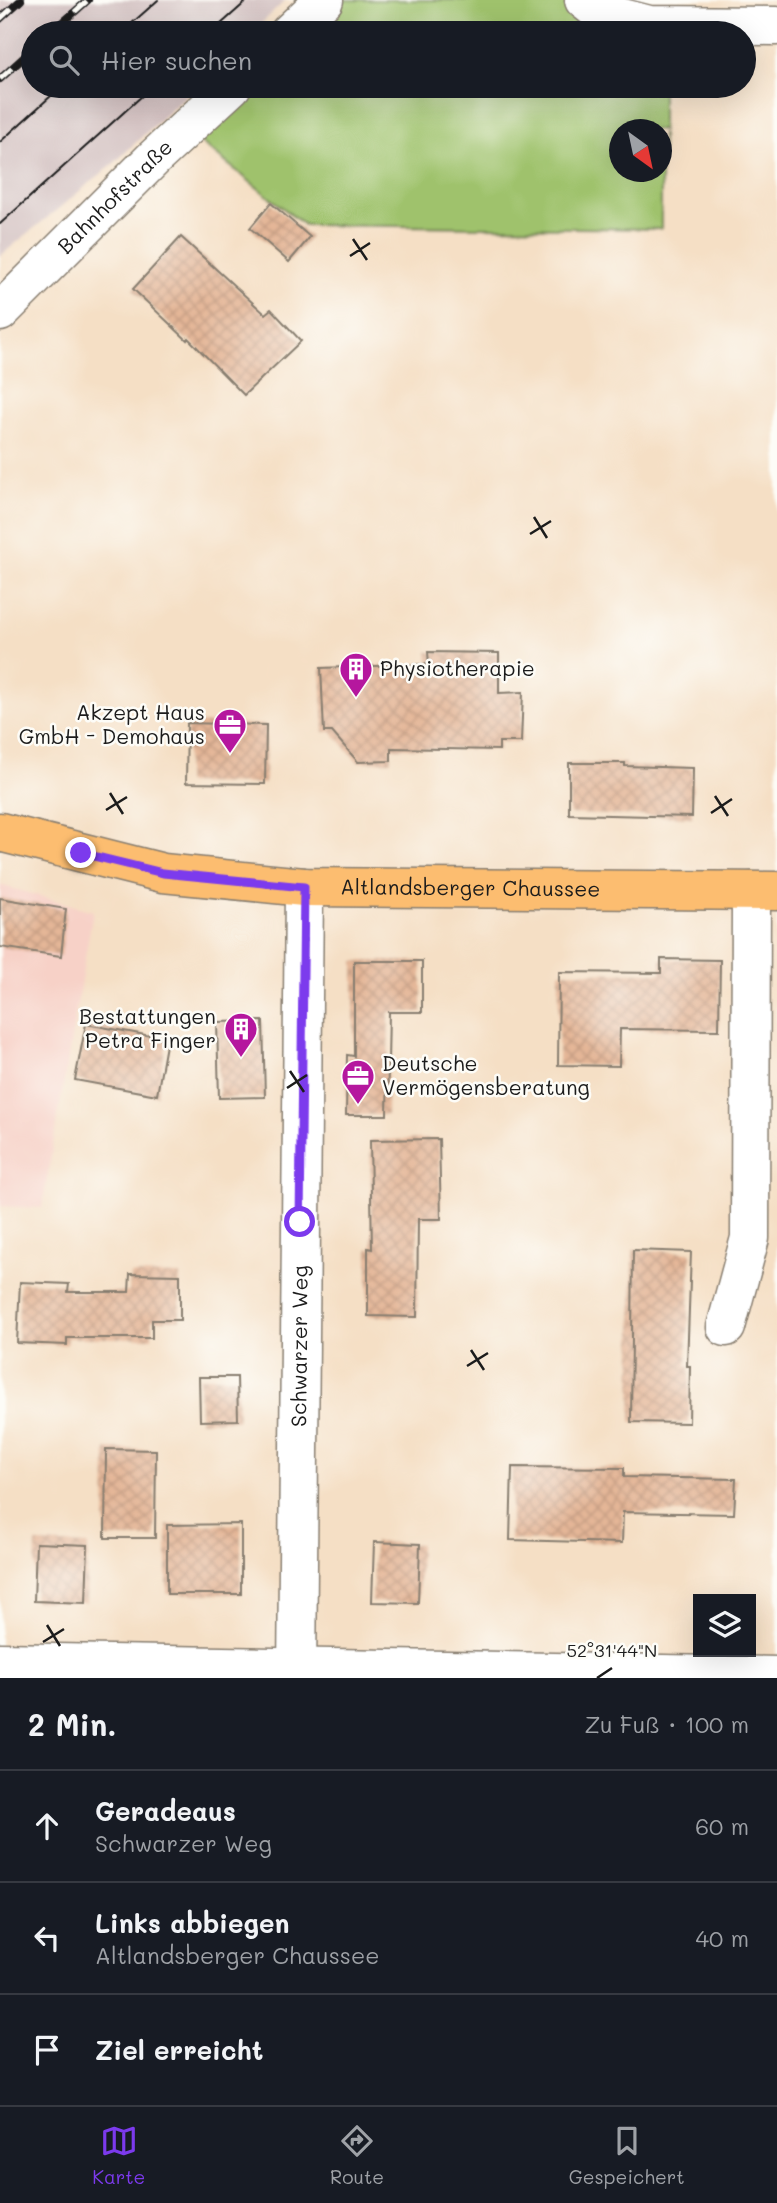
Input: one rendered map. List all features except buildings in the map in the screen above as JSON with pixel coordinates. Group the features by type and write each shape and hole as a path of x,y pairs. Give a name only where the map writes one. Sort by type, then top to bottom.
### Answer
{"main road":[{"name":"Altlandsberger Chaussee","path":"0,832 163,873 304,887 764,891"}],"street":[{"path":"302,21 324,0"},
{"path":"583,0 599,12 634,21"},
{"path":"756,26 777,26"},
{"name":"Bahnhofstraße","path":"0,312 154,158 219,98"},
{"name":"Schwarzer Weg","path":"297,1673 304,887"},
{"path":"726,1327 750,1237 764,891"},
{"path":"0,1662 297,1673 777,1676"}],"shaded area":[{"path":"0,0 286,0 264,21 21,21 21,98 183,98 113,164 0,256"},
{"path":"0,885 93,911 42,1208 0,1206"}],"green space":[{"path":"339,0 570,0 601,21 317,21"},
{"path":"234,98 662,98 662,119 609,119 609,182 661,182 661,229 304,225 193,136"}],"tram line":[{"path":"134,21 158,0"},
{"path":"224,21 248,0"},
{"path":"0,142 49,98"},
{"path":"0,224 140,98"}],"railway":[{"path":"0,19 21,0"},
{"path":"64,21 88,0"},
{"path":"0,79 21,60"}],"place":[{"name":"Physiotherapie","path":"356,699"},
{"name":"Akzept Haus GmbH - Demohaus","path":"230,755"},
{"name":"Bestattungen Petra Finger","path":"241,1059"},
{"name":"Deutsche Vermögensberatung","path":"358,1106"}],"route":[{"path":"81,853 163,873 304,887 300,1222"}]}
